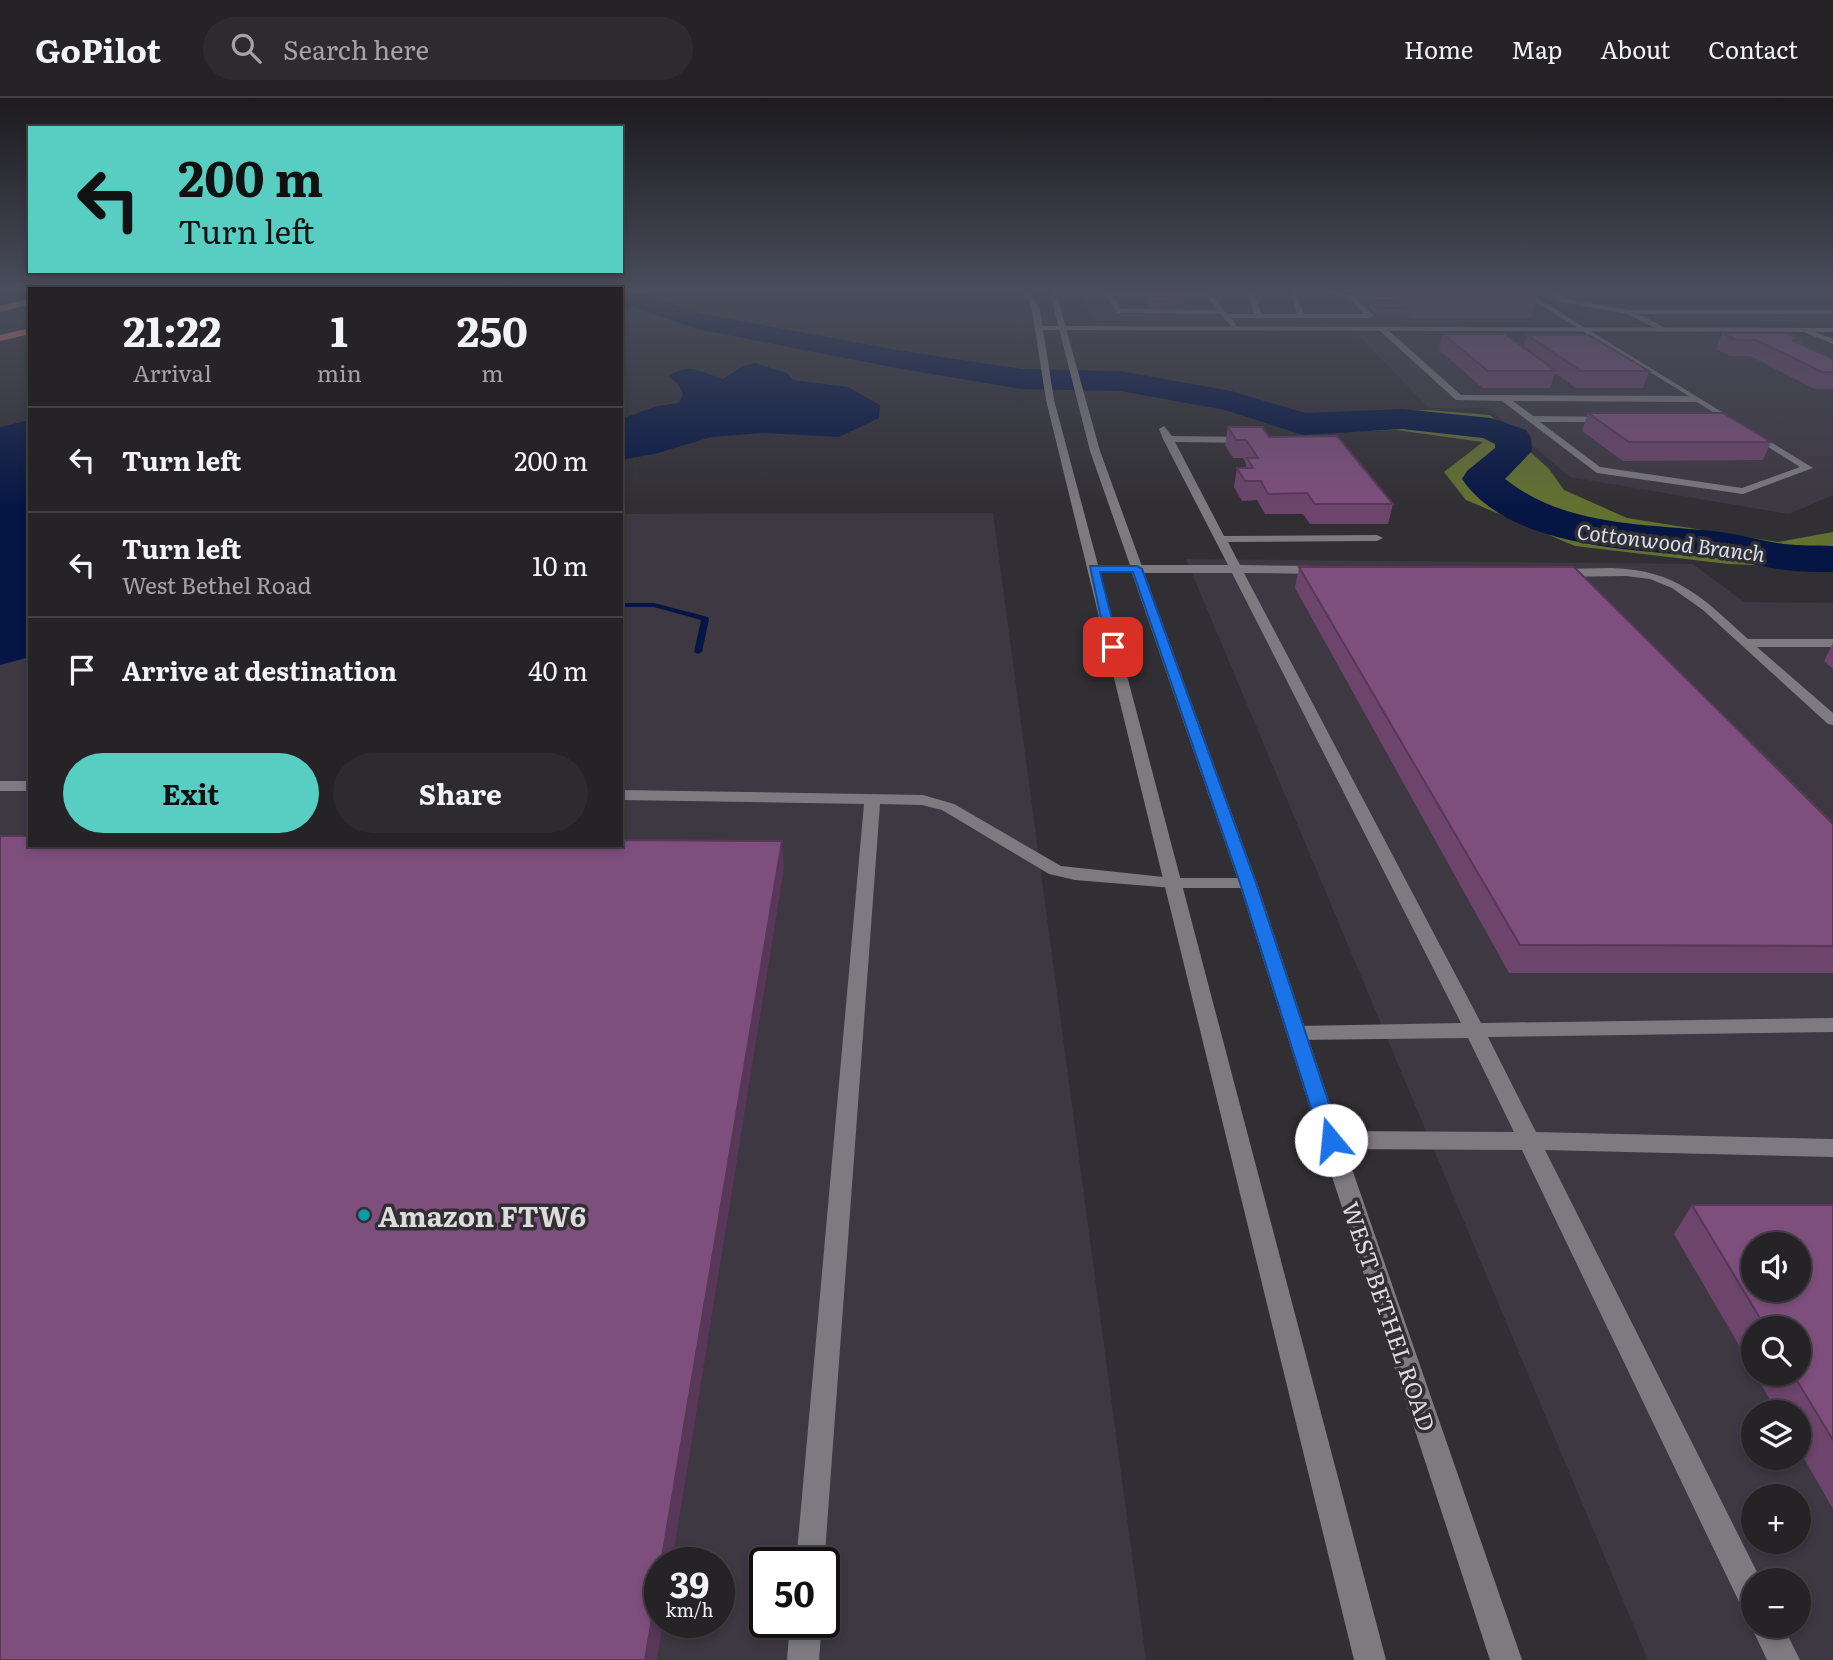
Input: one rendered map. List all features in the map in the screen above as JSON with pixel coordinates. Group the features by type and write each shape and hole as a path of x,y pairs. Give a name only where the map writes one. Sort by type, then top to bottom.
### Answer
{"main road":[{"path":"1043,362 1050,400 1370,1660"},
{"name":"WEST BETHEL ROAD","path":"1073,362 1095,451 1248,883 1331,1140 1506,1660"},
{"path":"1419,362 1459,398 1699,399"},
{"path":"1505,399 1597,470 1742,491 1808,468 1639,362"},
{"path":"1703,418 1729,418"},
{"path":"1531,419 1623,419"},
{"path":"1248,440 1166,434 1474,1029 1741,1573"},
{"path":"1221,539 1377,538"},
{"path":"1093,569 1331,570"},
{"path":"1548,573 1629,573 1666,580 1682,590 1745,643 1833,721"},
{"path":"1745,643 1833,643"},
{"path":"0,786 28,786"},
{"path":"623,795 923,800 948,807 1055,870 1075,875 1173,883 1248,883"},
{"path":"812,1547 872,799"},
{"path":"1297,1032 1833,1025"},
{"path":"1331,1140 1528,1141 1833,1148"},
{"path":"803,1660 805,1638"},
{"path":"1773,1638 1784,1660"}],"shaded area":[{"path":"1384,362 1833,362 1833,495 1789,514 1570,477 1488,408 1429,408"},
{"path":"28,436 28,847 623,847 623,514 993,513 1146,1660 0,1660 0,438"},
{"path":"1186,559 1693,564 1744,602 1833,603 1833,1660 1648,1660"}],"green space":[{"path":"1428,410 1490,415 1549,469 1564,490 1627,518 1778,542 1833,532 1833,568 1728,564 1575,546 1466,500 1444,472 1483,442 1396,430 1333,432 1317,416"}],"water":[{"path":"755,363 787,373 793,380 848,387 880,405 879,418 839,437 765,433 711,437 658,453 623,460 623,418 657,406 679,403 683,394 678,384 668,376 690,369 723,379 743,366"},
{"path":"28,420 28,658 0,665 0,427"}],"building":[{"path":"1477,362 1543,362 1556,371 1488,371"},
{"path":"1567,362 1634,362 1649,371 1581,371"},
{"path":"1801,362 1833,362 1833,372 1822,372"},
{"path":"1588,413 1723,413 1771,442 1629,442"},
{"path":"1228,427 1262,427 1269,437 1337,436 1393,504 1315,504 1307,493 1268,494 1261,481 1245,481 1237,468 1253,468 1247,458 1258,458 1246,440 1236,440"},
{"path":"1299,567 1574,567 1833,824 1833,946 1520,945"},
{"name":"Amazon FTW6","path":"0,836 28,836 28,847 623,847 623,840 782,841 664,1547 644,1547 644,1638 649,1638 645,1660 0,1660"},
{"path":"1692,1205 1833,1205 1833,1440 1800,1386 1811,1386 1811,1316 1759,1316 1750,1302 1811,1302 1811,1232 1741,1232 1741,1286"}],"waterway":[{"name":"Cottonwood Branch","path":"915,362 1021,379 1120,381 1231,401 1303,424 1402,419 1491,429 1513,438 1514,451 1481,479 1506,499 1532,514 1560,524 1619,536 1720,545 1785,557 1833,559"},
{"path":"623,605 654,605 705,619 698,652"}],"place":[{"name":"Amazon FTW6","path":"364,1215"}],"route":[{"path":"1113,647 1093,569 1137,569 1248,883 1331,1140"}]}
